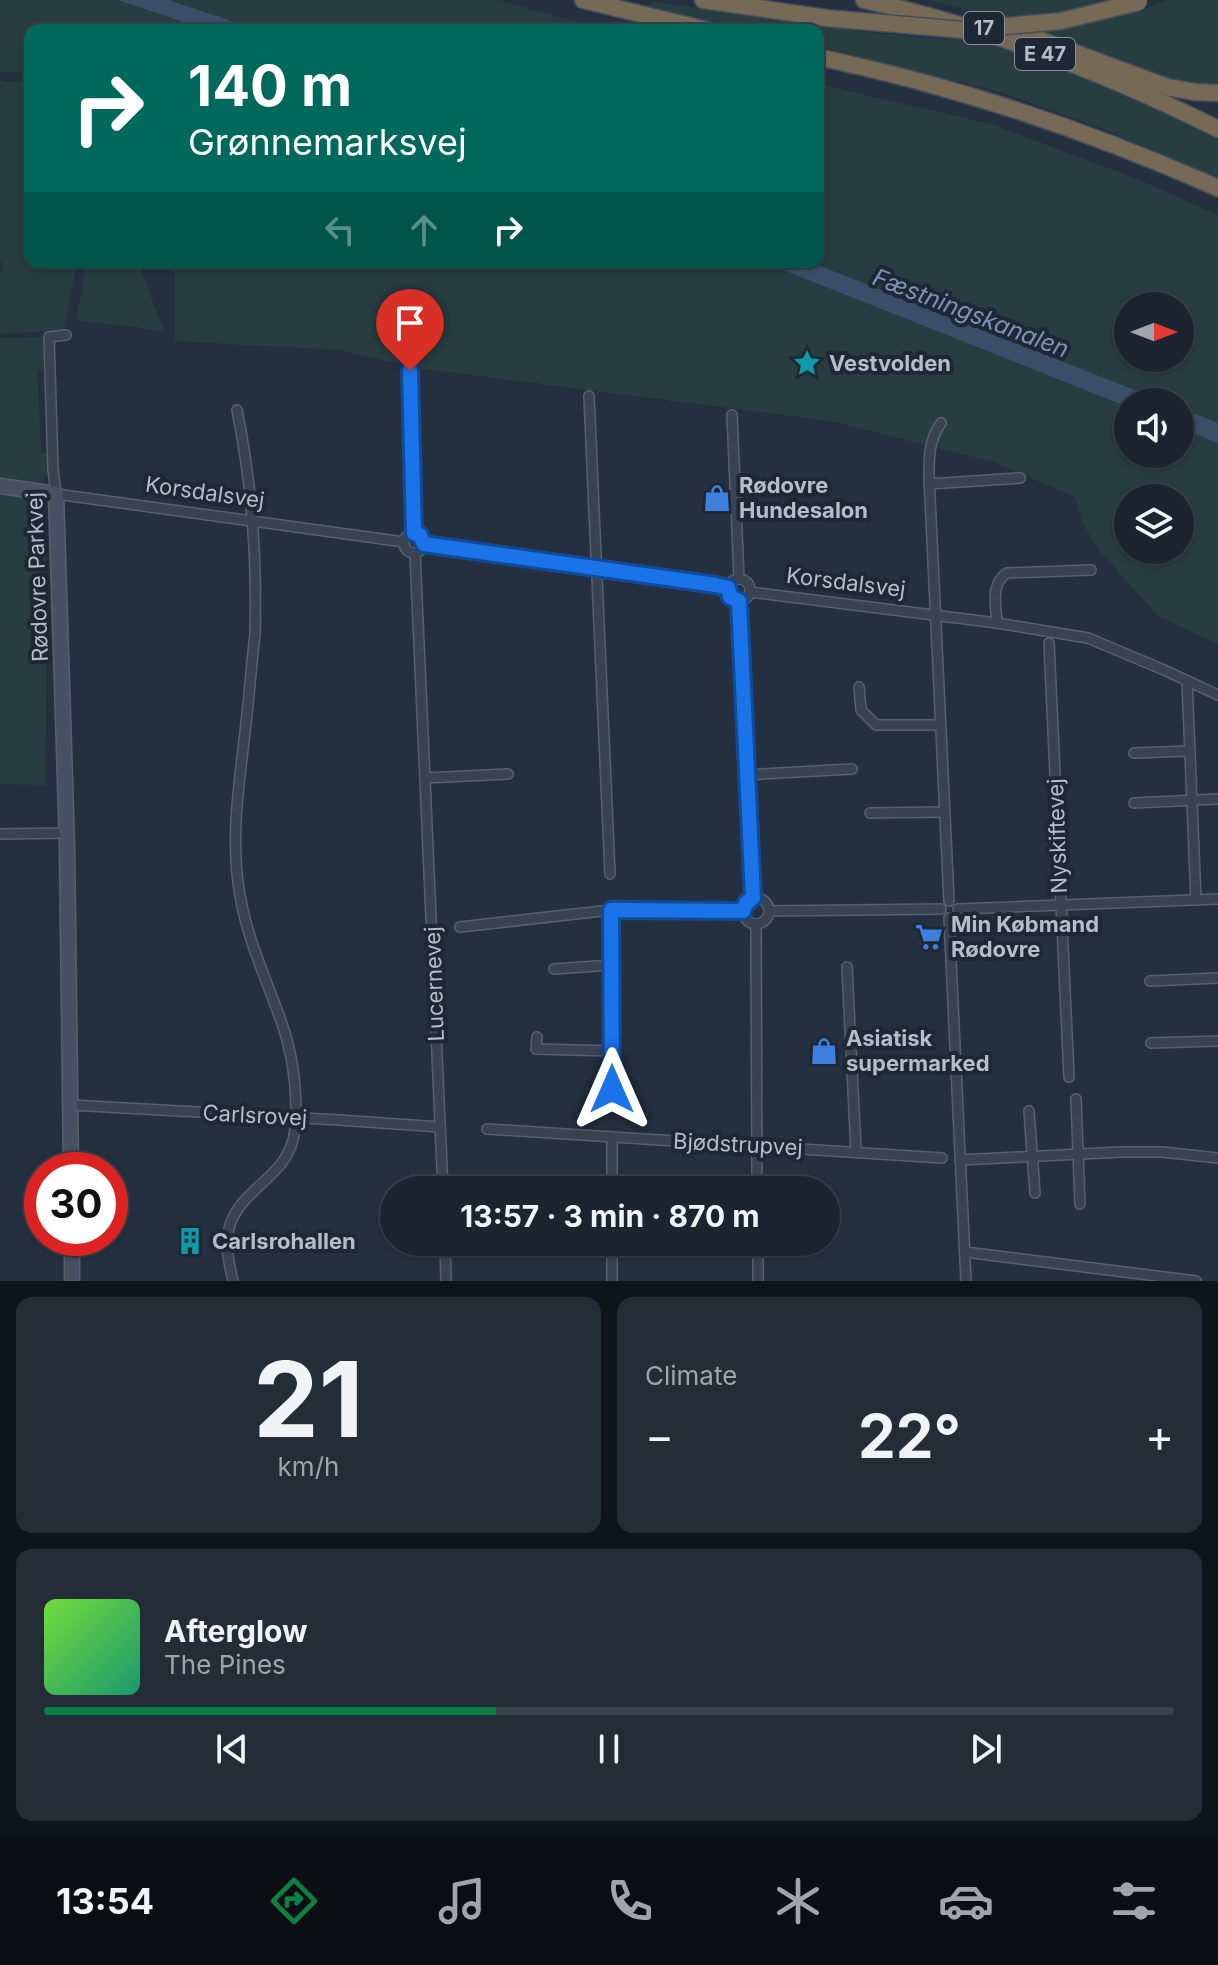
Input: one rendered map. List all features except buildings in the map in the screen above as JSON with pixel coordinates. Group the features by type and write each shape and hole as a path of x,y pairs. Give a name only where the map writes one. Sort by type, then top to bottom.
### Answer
{"highway":[{"path":"583,0 682,24"},
{"name":"17","path":"703,0 826,18 963,30 1061,21 1142,1"},
{"name":"E 47","path":"864,0 976,30 1062,60 1168,104 1218,129"},
{"path":"897,7 995,23 1167,87 1218,93"},
{"path":"824,58 924,82 1022,112 1162,163 1218,188"},
{"path":"1162,163 1218,197"}],"street":[{"name":"Rødovre Parkvej","path":"66,335 49,337 67,833 71,1152"},
{"path":"410,371 414,533"},
{"path":"589,396 610,874"},
{"path":"233,1281 227,1238 234,1212 282,1164 291,1148 296,1117 294,1082 285,1035 245,925 236,867 236,810 255,635 252,521 246,458 237,410"},
{"path":"732,415 739,578"},
{"path":"941,423 929,450 929,484 943,812 944,916 949,918"},
{"path":"929,484 1020,478"},
{"name":"Korsdalsvej","path":"0,486 404,542"},
{"path":"414,533 420,535 424,544 423,549 415,553 408,551 404,542 407,536 414,533"},
{"path":"424,544 728,588"},
{"name":"Lucernevej","path":"415,553 442,1176"},
{"path":"997,623 996,588 1000,578 1007,573 1091,570"},
{"path":"739,578 749,584 750,592 746,599 739,601 730,597 728,588 732,581 739,578"},
{"name":"Korsdalsvej","path":"750,592 997,623 1088,638 1218,695"},
{"path":"739,601 753,898"},
{"name":"Nyskiftevej","path":"1049,643 1069,1077"},
{"path":"1187,681 1196,900"},
{"path":"859,687 861,710 876,725 939,725"},
{"path":"1134,753 1190,751"},
{"path":"746,775 852,769"},
{"path":"425,778 508,774"},
{"path":"1134,803 1218,799"},
{"path":"870,813 943,812"},
{"path":"0,834 67,833"},
{"path":"758,898 766,902 769,911 765,920 756,924 747,920 743,911 746,903 758,898"},
{"path":"958,909 1218,899"},
{"path":"769,911 945,905 954,902 958,909"},
{"path":"949,918 958,909"},
{"path":"460,927 611,910 743,911"},
{"path":"611,910 612,1105"},
{"path":"949,918 966,1281"},
{"path":"756,924 757,1176"},
{"path":"554,969 611,965"},
{"path":"847,967 856,1151"},
{"path":"1150,981 1218,978"},
{"path":"537,1037 536,1049 612,1051"},
{"path":"1151,1043 1218,1041"},
{"path":"1076,1099 1080,1204"},
{"name":"Carlsrovej","path":"71,1105 440,1127"},
{"path":"1029,1111 1035,1193"},
{"name":"Bjødstrupvej","path":"487,1129 942,1158"},
{"path":"612,1137 612,1176"},
{"path":"960,1160 1162,1152 1218,1158"},
{"path":"965,1252 1196,1281"},
{"path":"72,1256 72,1281"},
{"path":"445,1256 446,1281"},
{"path":"612,1256 612,1281"},
{"path":"758,1256 758,1281"}],"green space":[{"path":"0,0 498,0 584,24 24,24 24,72 0,72"},
{"path":"927,0 1117,0 1053,13 1000,18"},
{"path":"1167,0 1218,0 1218,87 1171,82 1041,33 1141,10"},
{"path":"651,1 812,24 724,24 651,7"},
{"path":"824,26 938,39 983,38 1048,61 1126,94 1218,139 1218,178 1096,126 999,92 824,48"},
{"path":"0,80 24,81 24,268 76,268 64,330 0,334 0,271 3,270 0,262"},
{"name":"Vestvolden","path":"824,85 991,124 1137,179 1218,215 1218,644 1158,616 1098,549 1083,524 1075,497 993,462 830,421 417,368 340,350 175,341 175,268 824,268"},
{"path":"86,268 140,268 164,331 76,320"},
{"path":"44,337 43,370 38,371 41,453 47,453 47,476 40,484 38,494 44,515 46,785 0,784 0,338"}],"water":[{"path":"118,0 168,0 241,24 190,24"},
{"path":"778,268 824,268 1130,388 1114,388 1114,401"},
{"path":"1194,414 1218,423 1218,443 1194,434"}],"place":[{"name":"Vestvolden","path":"807,363"},
{"name":"Rødovre Hundesalon","path":"717,498"},
{"name":"Min Købmand Rødovre","path":"929,937"},
{"name":"Asiatisk supermarked","path":"824,1051"},
{"name":"Carlsrohallen","path":"190,1241"}],"route":[{"path":"410,371 414,533 423,538 424,544 716,585 728,588 730,597 739,601 753,898 746,903 743,911 611,910 612,1089"}],"water label":[{"name":"Fæstningskanalen","path":"971,313"}]}
